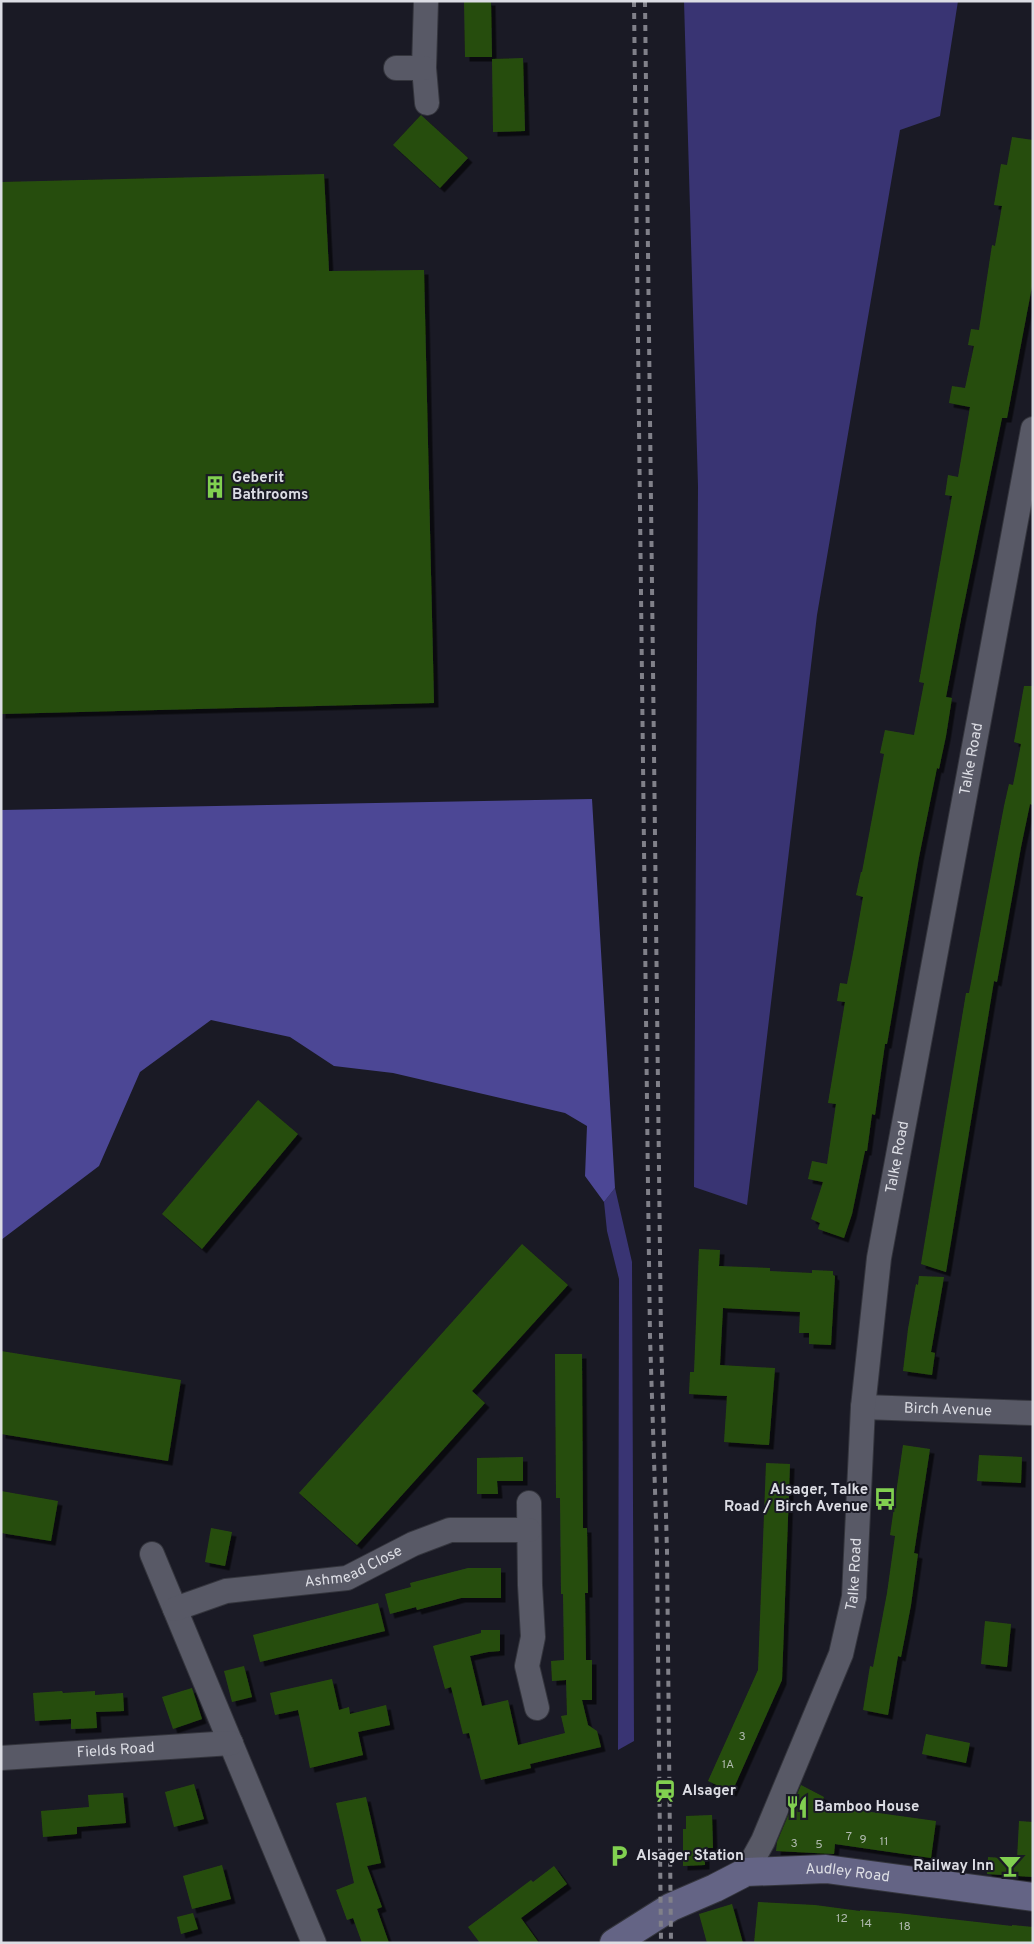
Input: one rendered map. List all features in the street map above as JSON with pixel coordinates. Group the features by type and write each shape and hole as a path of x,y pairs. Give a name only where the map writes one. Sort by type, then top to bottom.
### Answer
{"street":[{"path":"426,1 424,68 427,104"},
{"path":"396,68 424,68"},
{"name":"Talke Road","path":"746,1872 763,1841 810,1731 841,1654 849,1625 854,1596 863,1407 879,1258 1033,429"},
{"name":"Birch Avenue","path":"863,1407 1033,1413"},
{"path":"529,1503 533,1637 517,1668 537,1708"},
{"name":"Ashmead Close","path":"175,1608 226,1591 347,1578 413,1544 450,1530 530,1530"},
{"path":"152,1554 314,1943"},
{"name":"Fields Road","path":"1,1758 231,1743"},
{"name":"Audley Road","path":"614,1943 671,1907 716,1888 746,1872 826,1869 1033,1897"}],"shaded area":[{"path":"684,1 958,1 940,116 900,130 817,615 747,1205 694,1187 698,486"},
{"path":"592,799 615,1188 604,1202 585,1176 587,1126 565,1113 393,1073 334,1066 290,1037 211,1020 140,1072 99,1166 1,1240 1,810"},
{"path":"615,1188 632,1262 634,1741 618,1750 619,1279 607,1231 604,1202"}],"building":[{"path":"464,1 491,1 492,57 465,57"},
{"path":"523,58 525,131 493,132 492,59"},
{"path":"421,115 468,158 440,188 393,145"},
{"path":"1012,137 1033,140 1033,281 1007,418 1002,418 946,697 952,698 946,736 939,769 937,768 919,857 887,1044 885,1044 875,1115 872,1114 867,1151 865,1151 852,1214 844,1238 818,1229 820,1223 811,1219 823,1182 808,1179 812,1161 827,1164 836,1104 828,1103 845,1002 837,1001 840,983 847,984 854,948 863,897 856,895 884,754 880,753 885,730 914,735 924,683 919,682 952,496 945,495 948,475 958,477 970,407 949,403 952,386 965,388 974,346 968,345 971,329 979,330 992,245 995,246 1002,206 994,205 1001,164 1007,165"},
{"name":"Geberit Bathrooms","path":"324,174 329,271 424,270 434,703 1,714 1,182"},
{"path":"1024,686 1033,686 1033,805 1030,804 1021,847 997,982 994,981 946,1272 921,1264 966,993 969,993 1004,806 1009,784 1013,785 1021,744 1014,742"},
{"path":"258,1100 298,1134 202,1249 162,1214"},
{"path":"522,1244 568,1285 472,1391 485,1403 357,1545 299,1493"},
{"path":"699,1249 720,1250 719,1266 770,1268 770,1271 812,1273 812,1270 833,1271 835,1276 831,1345 809,1344 809,1333 799,1333 800,1312 723,1308 720,1365 775,1368 769,1445 724,1442 727,1396 689,1394 690,1372 694,1372"},
{"path":"919,1276 944,1277 931,1352 935,1353 932,1375 903,1371 908,1329"},
{"path":"1,1351 181,1380 168,1461 1,1434"},
{"path":"555,1354 582,1354 583,1528 587,1528 588,1593 585,1593 586,1660 592,1660 592,1700 582,1700 588,1725 597,1731 601,1747 530,1764 531,1768 481,1780 469,1733 463,1734 451,1687 445,1689 433,1646 481,1633 481,1630 500,1630 500,1651 470,1656 482,1706 508,1700 518,1745 565,1733 561,1716 567,1715 566,1680 552,1681 551,1661 564,1660 560,1498 556,1498"},
{"path":"903,1445 930,1449 914,1553 918,1554 911,1605 901,1657 898,1656 888,1715 863,1710 870,1666 873,1667 887,1593 895,1536 890,1535"},
{"path":"979,1455 1022,1457 1021,1483 977,1481"},
{"path":"523,1457 523,1481 497,1481 498,1494 477,1494 477,1458"},
{"path":"766,1463 790,1464 782,1680 732,1792 708,1781 758,1670"},
{"path":"1,1491 58,1501 51,1541 1,1533"},
{"path":"211,1528 232,1532 225,1566 205,1562"},
{"path":"468,1568 501,1568 501,1598 461,1598 417,1610 416,1607 390,1614 385,1594 411,1587 410,1583"},
{"path":"378,1603 385,1631 260,1662 253,1635"},
{"path":"985,1621 1011,1624 1007,1667 981,1664"},
{"path":"244,1666 252,1697 232,1702 224,1671"},
{"path":"332,1679 339,1710 349,1707 350,1714 386,1705 390,1725 358,1732 363,1755 310,1768 298,1710 275,1715 270,1693"},
{"path":"192,1688 202,1719 173,1729 162,1697"},
{"path":"62,1691 63,1693 95,1691 95,1695 123,1693 124,1711 96,1712 97,1728 71,1729 71,1719 35,1721 33,1693"},
{"path":"926,1734 970,1743 966,1763 922,1754"},
{"path":"194,1784 204,1819 174,1827 165,1792"},
{"path":"801,1785 824,1797 821,1805 936,1821 931,1858 835,1844 834,1854 776,1851 777,1842"},
{"path":"123,1793 126,1823 77,1827 77,1834 43,1837 41,1811 89,1807 88,1795"},
{"path":"366,1797 381,1863 367,1866 382,1907 377,1909 389,1943 362,1943 353,1918 347,1920 336,1890 354,1883 336,1803"},
{"path":"712,1815 713,1848 705,1848 705,1865 683,1866 683,1829 686,1829 686,1816"},
{"name":"Railway Inn","path":"1019,1821 1033,1822 1033,1877 987,1874 988,1857 1017,1859"},
{"path":"222,1865 231,1899 192,1909 183,1876"},
{"path":"554,1866 567,1884 521,1918 539,1943 480,1943 468,1927 531,1880 533,1882"},
{"path":"758,1902 815,1905 1033,1927 1033,1943 754,1943"},
{"path":"732,1904 743,1943 707,1943 699,1914"},
{"path":"193,1913 198,1929 181,1934 177,1917"}],"railway":[{"path":"634,1 650,1336 657,1551 661,1943"},
{"path":"645,1 661,1336 667,1551 671,1943"}],"place":[{"name":"Geberit Bathrooms","path":"215,487"},
{"name":"Alsager, Talke Road / Birch Avenue","path":"885,1499"},
{"name":"Alsager","path":"665,1791"},
{"name":"Bamboo House","path":"797,1807"},
{"name":"Alsager Station","path":"619,1856"},
{"name":"Railway Inn","path":"1010,1866"}]}
